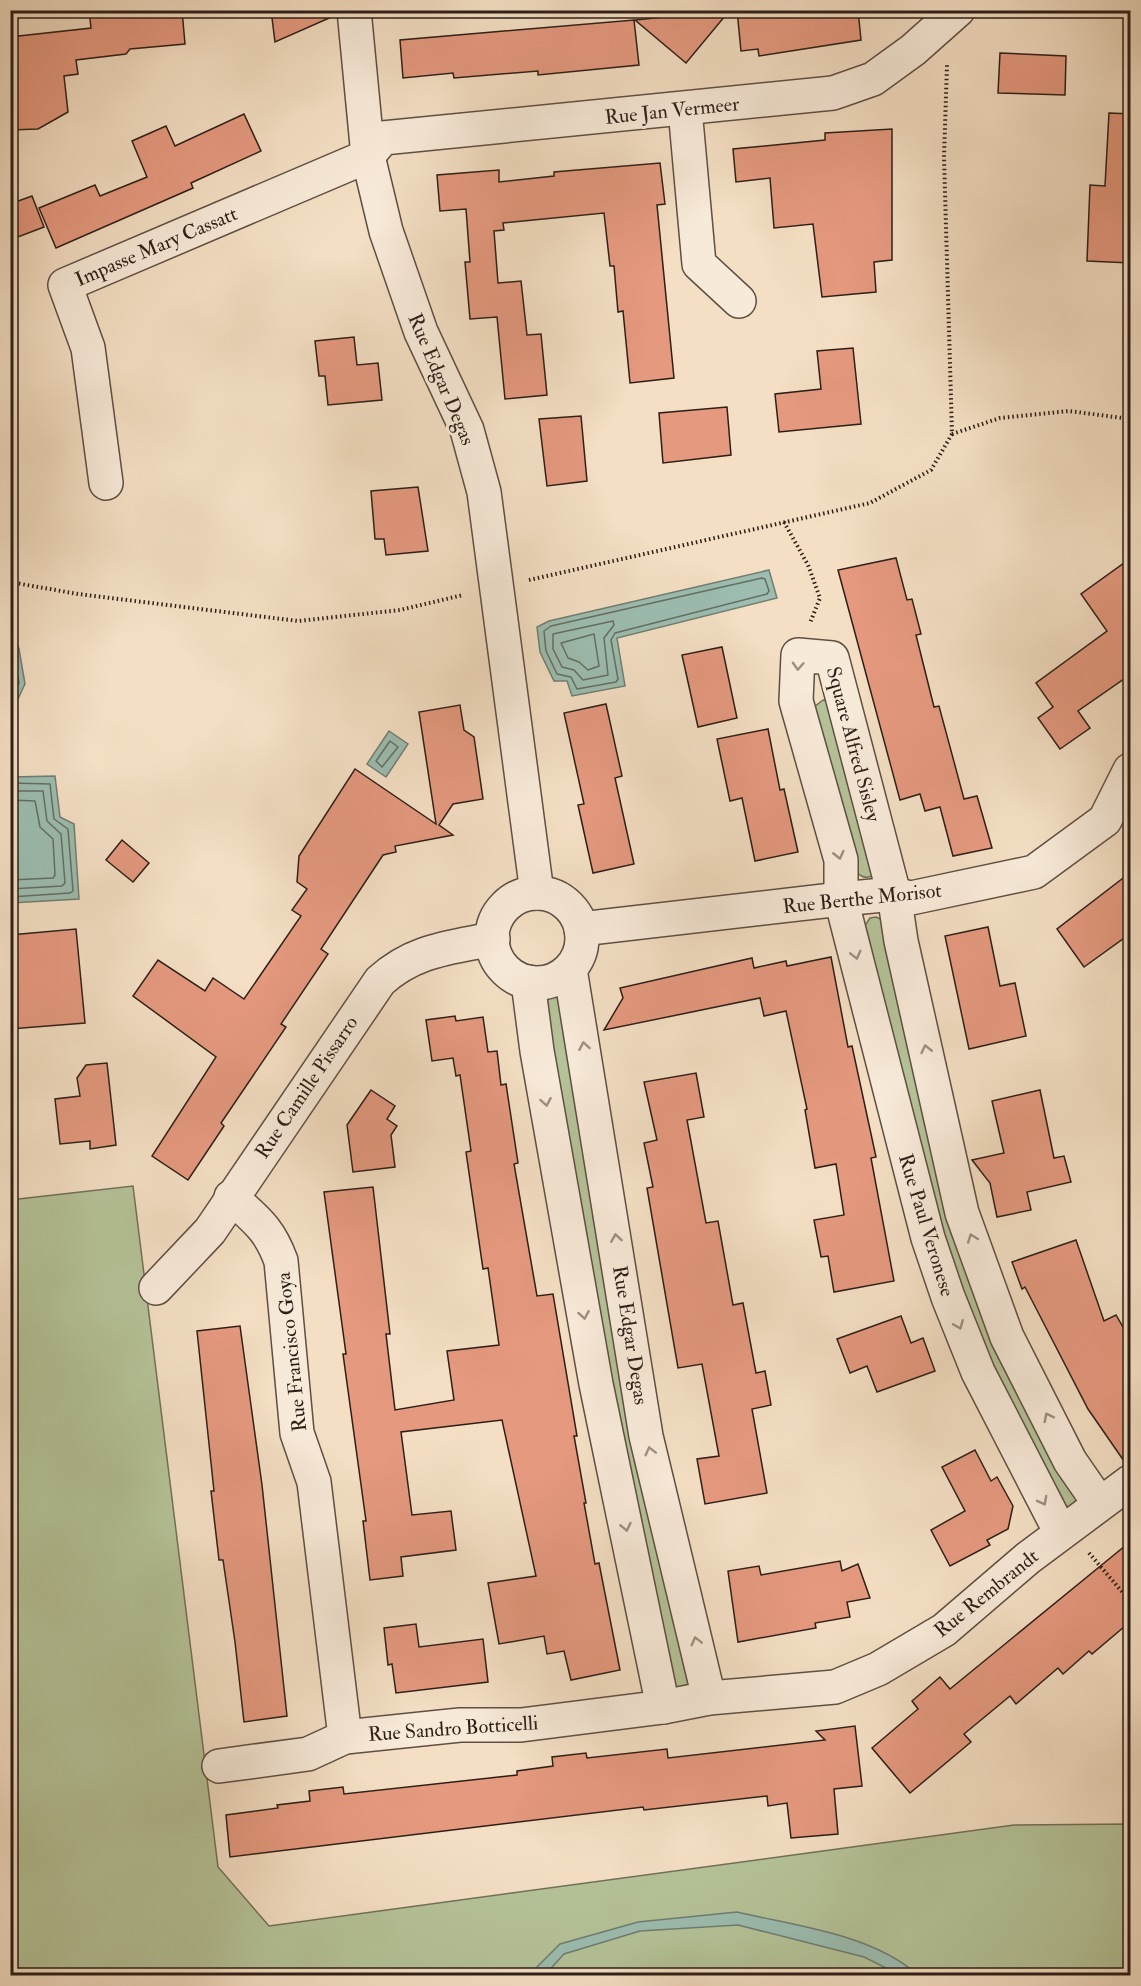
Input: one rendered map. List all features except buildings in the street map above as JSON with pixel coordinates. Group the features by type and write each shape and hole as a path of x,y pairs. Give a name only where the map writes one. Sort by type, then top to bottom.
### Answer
{"street":[{"name":"Rue Edgar Degas","path":"354,10 368,156 386,231 421,332 467,430 484,492 537,893"},
{"name":"Rue Jan Vermeer","path":"368,156 383,138 833,93 873,79 913,50 953,14"},
{"path":"685,109 699,264 739,301"},
{"name":"Impasse Mary Cassatt","path":"106,483 88,348 65,285 368,156"},
{"name":"Square Alfred Sisley","path":"841,899 841,860 796,701 798,655 832,658 894,894"},
{"name":"Rue Berthe Morisot","path":"581,929 894,894 911,898 1034,872 1105,820 1131,770"},
{"path":"537,893 551,895 564,902 574,912 581,929 579,956 570,969 558,978 543,983 528,982 513,976 502,966 495,953 494,925 500,912 523,895 537,893"},
{"name":"Rue Paul Veronese","path":"894,894 901,940 962,1213 1007,1337 1070,1461 1099,1503"},
{"name":"Rue Paul Veronese","path":"841,899 927,1238 944,1287 978,1372 1064,1530"},
{"name":"Rue Camille Pissarro","path":"156,1288 210,1231 380,981 398,965 417,956 493,939"},
{"name":"Rue Edgar Degas","path":"570,969 687,1702"},
{"name":"Rue Edgar Degas","path":"528,982 537,1051 596,1384 687,1702"},
{"name":"Rue Francisco Goya","path":"231,1197 258,1221 272,1238 281,1261 297,1432 314,1482 345,1737"},
{"name":"Rue Rembrandt","path":"687,1702 835,1687 878,1669 944,1630 1064,1530 1131,1482"},
{"name":"Rue Sandro Botticelli","path":"219,1766 308,1754 345,1737 460,1725 521,1725 687,1702"}],"path":[{"path":"10,582 78,594 298,621 400,610 870,503 932,470 951,434 944,157 953,14"},
{"path":"951,434 1000,418 1069,411 1131,419"},
{"path":"784,522 808,565 820,598 798,655"},
{"path":"1064,1530 1131,1601"}],"shaded area":[{"path":"823,700 827,701 874,875 869,877 864,877 856,871 814,707"},
{"path":"876,917 885,921 915,1051 1076,1493 1078,1503 1067,1510 976,1351 933,1232 864,927 870,918"},
{"path":"555,995 561,999 691,1689 677,1690 672,1684 614,1429 543,1001"},
{"path":"133,1186 218,1867 269,1926 1014,1825 1130,1824 1130,1975 11,1975 10,1200"}],"water":[{"path":"769,570 777,598 617,638 625,686 572,696 567,681 554,681 540,652 537,627 549,621"},
{"path":"10,622 19,649 25,684 15,705 11,706"},
{"path":"389,731 408,744 386,777 367,764"},
{"path":"55,776 60,817 74,824 79,899 11,903 11,777"},
{"path":"737,1912 808,1927 856,1941 879,1950 918,1975 900,1975 864,1957 738,1925 640,1931 564,1954 545,1975 529,1975 560,1944 638,1922"}]}
